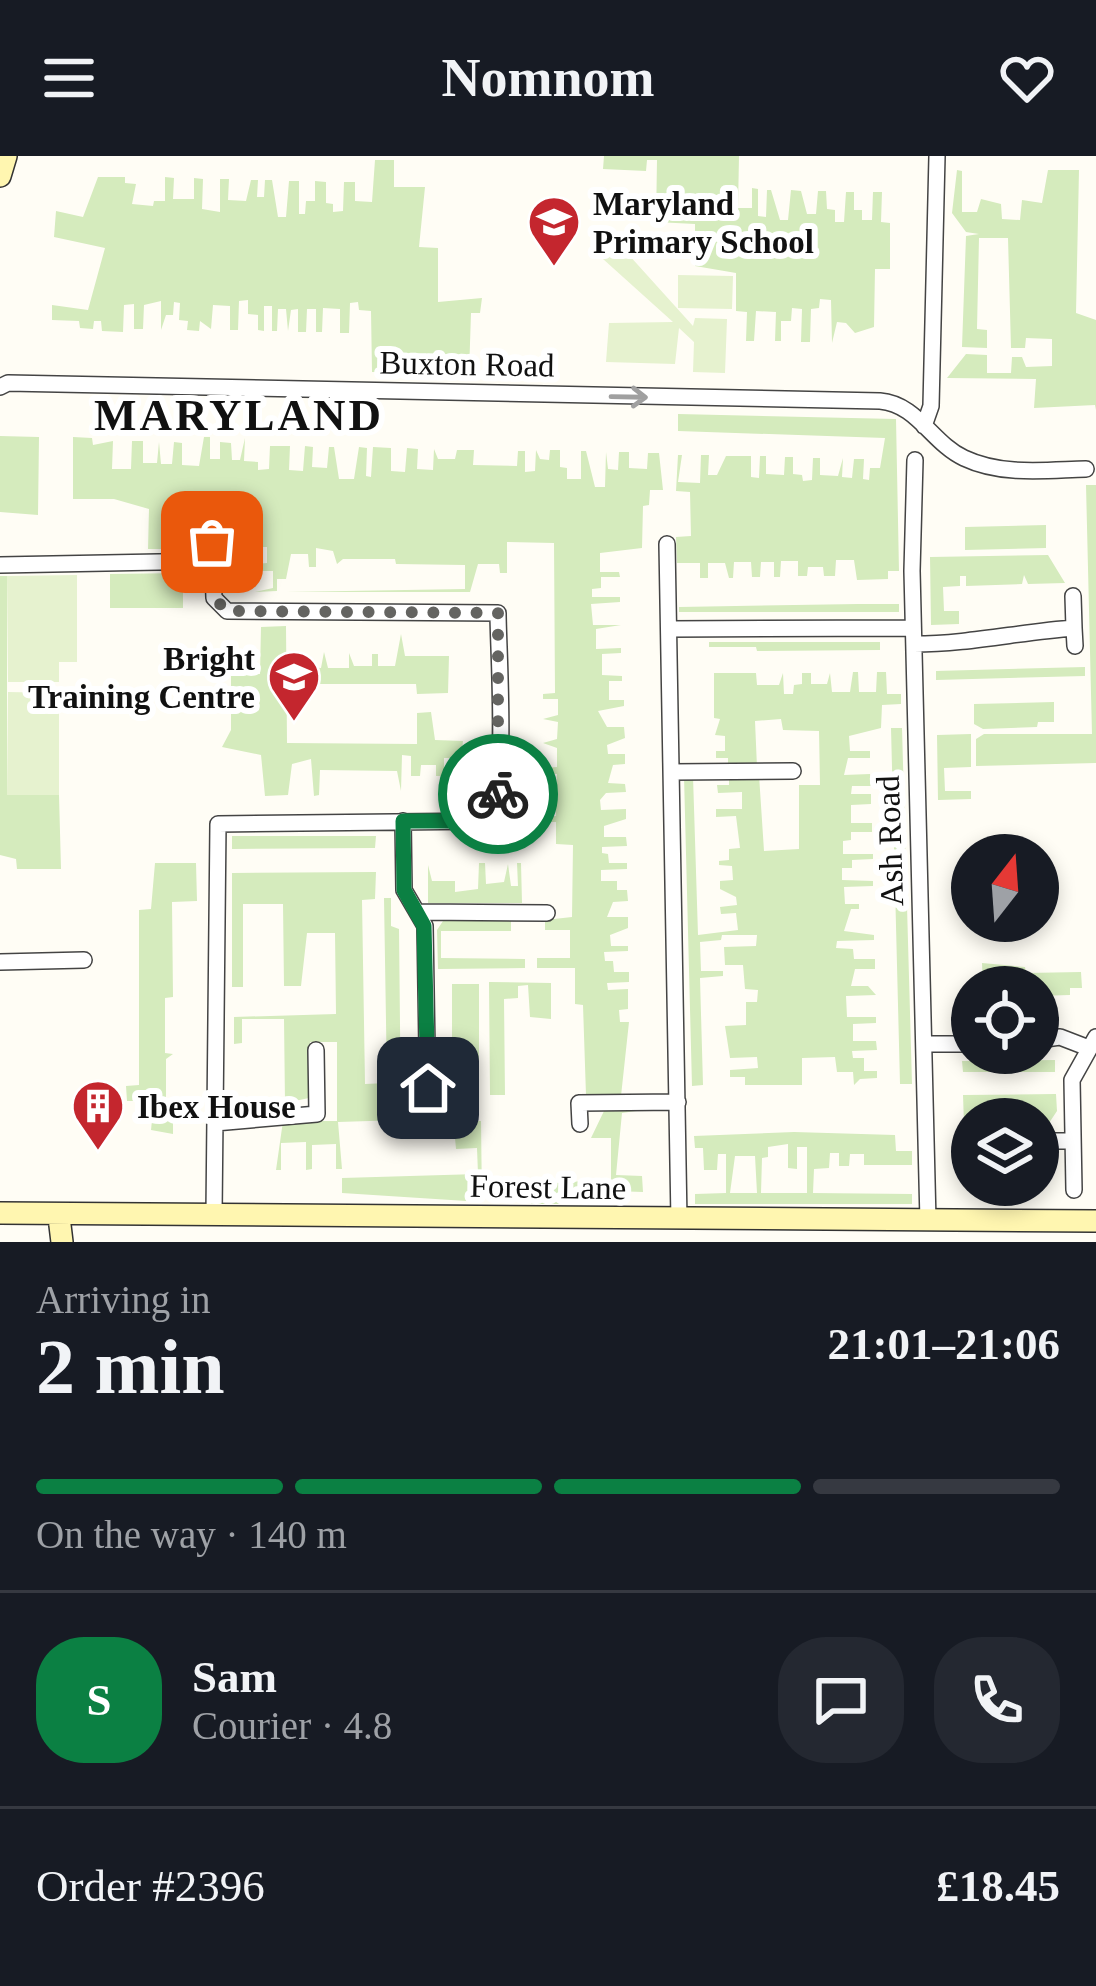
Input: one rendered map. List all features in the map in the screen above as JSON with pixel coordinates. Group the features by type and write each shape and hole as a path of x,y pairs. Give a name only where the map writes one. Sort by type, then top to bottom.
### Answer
{"street":[{"path":"0,176 6,156"},
{"path":"924,426 931,406 937,156"},
{"name":"Buxton Road","path":"0,387 8,383 880,401 907,408 963,458 1001,470 1086,469"},
{"name":"Ash Road","path":"915,460 914,636 928,1221"},
{"path":"212,542 218,608 498,613 495,815 488,821 223,821 216,830 214,1214"},
{"path":"667,544 679,1220"},
{"path":"0,565 211,561"},
{"path":"1073,596 1076,646"},
{"path":"670,629 914,636 984,643 1006,634 1074,628"},
{"path":"673,772 793,771"},
{"path":"403,821 404,890 420,912 428,1113"},
{"path":"420,912 547,913"},
{"path":"0,962 84,960"},
{"path":"1059,1037 1091,1042 1072,1080 1074,1190"},
{"path":"925,1044 951,1045"},
{"path":"215,1123 317,1114 316,1050"},
{"path":"580,1124 579,1103 678,1102"},
{"path":"1059,1141 1072,1141"},
{"name":"Forest Lane","path":"0,1213 60,1230 214,1214 1096,1221"}],"green space":[{"path":"604,156 739,156 738,208 752,208 752,188 758,189 758,216 766,217 767,190 771,190 780,220 788,220 791,190 801,191 807,214 816,214 818,191 826,191 827,209 835,210 835,222 844,222 846,192 854,192 854,210 862,210 862,220 872,220 873,192 882,192 881,222 890,223 890,269 875,269 874,327 855,333 846,323 837,322 832,343 831,300 820,299 819,308 811,309 810,342 801,342 802,309 792,308 791,321 781,321 781,341 775,341 776,312 756,311 754,341 746,341 747,312 736,311 736,273 695,266 695,224 656,222 657,160 647,160 646,171 603,169"},
{"path":"375,160 394,160 394,187 425,187 419,247 438,248 438,302 482,298 480,313 471,313 469,374 372,372 371,311 359,310 358,302 350,303 349,333 340,333 340,309 323,308 322,332 316,332 316,309 307,309 306,332 298,332 298,309 291,310 288,331 286,309 278,309 277,331 272,331 272,306 264,306 264,331 258,330 258,315 248,314 248,300 239,301 238,330 230,330 230,306 213,305 211,329 200,321 199,331 187,330 188,321 179,320 180,303 174,302 173,315 166,315 161,330 161,301 144,305 143,329 134,329 134,304 124,305 123,332 102,331 101,321 94,321 93,329 80,328 79,321 52,320 52,305 88,310 105,248 54,237 56,211 83,217 98,177 125,177 125,183 136,184 132,204 153,206 154,201 165,201 165,177 174,178 173,199 194,199 194,178 203,179 202,209 220,212 220,179 229,179 228,200 246,201 251,180 258,180 257,197 264,197 265,180 272,180 278,217 286,217 289,181 299,181 299,214 305,214 306,201 315,201 315,181 326,182 326,203 333,204 333,212 343,211 344,182 355,182 355,201 372,202"},
{"path":"957,170 962,171 962,212 977,212 981,199 1001,204 1002,219 1020,220 1022,200 1042,203 1048,170 1079,170 1076,313 1096,320 1096,410 1095,405 1034,408 1036,379 947,378 966,354 987,355 987,373 1011,373 1012,357 1022,357 1026,367 1052,366 1052,339 1026,338 1025,348 1011,348 1008,238 979,238 977,329 987,330 987,348 962,347 966,236 979,234 966,232 952,213"},
{"path":"619,244 693,326 695,318 727,319 725,373 693,372 694,342 679,328 675,364 606,362 609,323 673,322 603,259"},
{"path":"678,275 733,276 732,309 678,308"},
{"path":"678,414 896,419 899,571 888,571 888,579 857,580 854,560 836,560 835,576 824,576 823,567 808,567 807,576 798,576 798,561 781,561 780,577 774,577 774,562 761,562 760,577 752,577 751,562 734,562 733,578 725,563 708,563 708,578 700,578 700,563 677,563 676,537 691,536 690,492 676,491 678,455 682,455 678,482 700,483 701,455 709,455 708,475 717,475 726,456 751,456 751,477 759,478 760,456 766,456 766,474 784,475 785,457 793,457 793,474 802,475 803,481 812,480 813,458 820,458 820,475 838,476 843,458 842,477 852,478 854,459 864,459 863,479 869,480 870,468 880,468 885,438 678,431"},
{"path":"0,436 39,437 38,515 0,512"},
{"path":"73,437 92,438 93,445 113,441 112,469 131,469 132,441 143,441 143,463 157,463 159,442 161,464 172,464 174,442 182,443 182,465 199,466 204,437 210,437 210,459 220,459 220,442 231,443 232,460 240,460 245,438 244,461 258,462 258,470 269,469 270,446 290,446 289,470 303,471 305,446 313,447 312,467 327,468 329,447 334,447 339,479 354,479 359,447 367,448 366,476 371,477 373,447 391,448 391,471 405,472 407,448 418,449 417,469 433,470 434,449 438,459 455,459 457,450 474,450 473,465 517,466 518,451 525,451 525,472 535,471 536,450 540,459 549,460 550,450 560,450 560,467 567,468 567,479 581,479 581,451 586,451 595,487 605,487 606,452 608,469 618,470 619,452 629,452 629,468 647,469 648,453 659,453 663,490 650,490 649,505 643,506 642,548 600,553 600,572 619,572 620,577 601,577 601,588 592,589 592,597 620,597 620,602 591,604 593,625 621,625 596,629 596,649 621,648 621,653 602,654 602,675 622,676 622,681 609,681 609,700 624,700 624,706 598,711 607,727 624,727 625,738 607,745 608,754 625,754 625,764 613,765 608,783 625,784 626,792 606,793 600,800 601,810 626,809 626,819 604,826 604,837 626,837 627,846 602,847 602,853 608,854 609,863 627,863 627,869 601,870 601,881 617,881 617,890 627,890 628,901 613,902 607,917 628,917 628,928 610,935 611,946 628,946 628,951 604,952 605,961 613,961 614,972 629,972 629,982 607,983 608,990 628,989 628,1009 619,1010 620,1022 629,1022 621,1096 586,1095 583,1005 575,1004 575,968 537,968 537,958 570,958 570,930 545,930 545,920 572,917 573,845 556,844 556,822 543,822 543,817 556,816 556,798 543,797 543,792 556,792 557,774 543,773 543,768 557,767 557,748 543,743 557,739 558,722 543,719 558,715 558,699 543,699 543,694 555,693 554,543 507,542 507,573 500,573 499,564 478,564 470,592 286,592 465,589 465,565 396,564 395,559 343,559 337,564 333,551 316,548 316,567 309,567 308,554 291,554 286,579 277,579 277,591 255,592 273,588 273,571 255,571 255,564 267,563 267,547 255,547 259,534 221,528 221,512 205,511 204,528 162,524 161,549 148,549 149,509 114,499 73,499"},
{"path":"1086,485 1096,485 1096,763 976,766 976,739 984,734 1092,734"},
{"path":"1046,525 1046,548 965,550 965,527"},
{"path":"1048,555 1065,583 1028,584 1024,575 1022,584 966,586 966,576 960,576 960,586 943,587 944,611 959,611 959,624 931,625 930,557"},
{"path":"183,573 183,608 110,608 110,574"},
{"path":"77,575 77,662 59,662 59,682 8,682 7,576"},
{"path":"0,576 7,576 7,794 59,795 61,869 17,869 16,859 0,855"},
{"path":"899,604 899,612 679,612 679,607"},
{"path":"286,626 287,743 417,744 417,713 431,712 435,740 463,741 457,792 455,758 444,758 444,776 436,776 436,765 421,765 420,776 411,776 411,756 402,755 401,791 397,771 320,770 319,795 314,796 311,759 292,764 288,795 265,796 261,755 222,747 231,730 231,675 260,674 261,627"},
{"path":"401,634 405,656 449,656 448,693 417,694 416,684 298,684 298,654 303,654 303,667 321,668 324,652 328,668 349,668 349,653 354,666 372,666 372,654 378,654 378,666 395,666"},
{"path":"709,642 880,642 880,650 757,651 756,647 709,647"},
{"path":"1085,667 1085,676 936,680 936,671"},
{"path":"853,672 858,672 859,692 876,692 877,672 886,672 887,694 901,694 901,704 882,705 881,728 849,736 850,751 870,751 870,758 848,758 844,775 870,774 871,786 852,786 851,794 871,794 871,804 851,805 851,823 872,823 872,832 851,832 851,840 843,841 843,854 873,854 873,859 852,860 852,868 842,868 842,880 873,881 873,886 844,887 845,904 859,904 859,909 851,909 844,931 874,935 874,940 837,941 836,948 853,949 854,959 875,959 875,969 855,969 851,986 868,986 876,995 846,996 847,1017 876,1017 876,1023 853,1024 853,1041 876,1041 877,1050 852,1051 853,1058 864,1058 864,1071 877,1071 877,1078 860,1079 854,1085 853,1072 837,1072 835,1057 802,1058 802,1085 745,1085 745,1077 730,1077 730,1070 758,1068 757,1057 730,1058 725,1026 746,1025 746,1002 757,1002 758,990 745,989 743,965 725,965 724,947 756,946 757,935 722,935 721,940 700,942 701,971 723,971 723,976 700,978 703,1085 692,1086 684,776 693,776 698,935 738,930 736,913 721,914 720,907 737,905 736,897 720,889 720,881 733,880 732,866 719,865 729,860 729,849 740,848 736,816 716,817 716,809 742,809 742,792 718,793 717,785 729,785 729,776 759,775 764,851 799,849 799,785 820,785 819,731 783,730 781,719 755,721 757,767 728,767 728,758 716,758 716,751 725,751 725,736 715,735 720,719 714,718 714,673 756,673 757,685 779,685 783,673 784,694 793,694 794,685 802,684 802,673 811,673 811,684 827,684 830,673 832,692 850,692"},
{"path":"8,692 59,693 59,795 7,795"},
{"path":"1054,702 1054,722 1038,722 1037,727 983,729 974,724 974,704"},
{"path":"891,728 902,728 912,1084 900,1084"},
{"path":"971,734 971,767 944,768 945,791 971,791 971,799 938,800 937,735"},
{"path":"232,836 376,836 375,848 232,849"},
{"path":"155,863 196,863 197,901 172,902 173,997 165,998 165,1053 173,1054 166,1059 166,1108 173,1108 173,1134 151,1130 154,1101 127,1101 126,1086 139,1085 139,910 151,909"},
{"path":"479,863 485,863 486,884 504,882 508,864 511,886 518,886 517,863 521,863 522,903 428,903 428,865 432,881 455,881 455,892 478,889"},
{"path":"376,872 375,899 362,900 365,1084 387,1083 384,898 391,898 391,926 399,929 401,1120 338,1122 342,1169 336,1169 336,1144 312,1145 312,1169 306,1170 306,1142 281,1143 281,1170 276,1170 283,1121 337,1121 337,1042 310,1042 309,1098 285,1103 284,1019 242,1019 242,1043 234,1044 234,1017 336,1014 335,933 307,933 301,986 284,986 283,904 243,904 243,987 232,987 232,873"},
{"path":"443,921 511,921 511,931 441,931 441,958 525,959 525,968 438,969 437,930"},
{"path":"1059,972 1081,972 1082,988 1070,988 1070,995 1059,995"},
{"path":"489,982 551,983 551,1019 530,1017 528,985 518,986 518,998 504,999 505,1095 490,1095"},
{"path":"452,984 479,984 479,1096 452,1095"},
{"path":"1056,1094 1056,1098 963,1098"},
{"path":"604,1111 636,1111 622,1113 616,1175 642,1176 643,1192 613,1191 613,1204 531,1204 530,1185 611,1179 611,1138 591,1138"},
{"path":"446,1121 481,1121 482,1202 342,1193 342,1178 478,1174 477,1148 456,1149 455,1138 447,1137"},
{"path":"895,1135 896,1151 912,1151 912,1165 864,1165 864,1154 850,1154 849,1166 839,1166 839,1153 830,1153 829,1168 814,1169 813,1193 912,1194 912,1204 695,1204 695,1194 726,1193 726,1154 718,1154 717,1170 704,1170 703,1148 695,1148 694,1136","holes":["788,1144 788,1168 797,1169 797,1147 807,1147 807,1193 761,1193 762,1158 768,1157 768,1147","735,1156 755,1156 757,1193 730,1193"]}],"way so far":[{"path":"212,542 214,598 218,608 227,611 498,613 498,794"}],"place":[{"name":"Maryland Primary School","path":"554,268"},
{"name":"Bright Training Centre","path":"294,723"},
{"name":"Ibex House","path":"98,1152"}],"district":[{"name":"MARYLAND","path":"239,414"}],"route":[{"path":"428,1088 424,926 404,890 403,821 488,821 495,815 498,794"}]}
